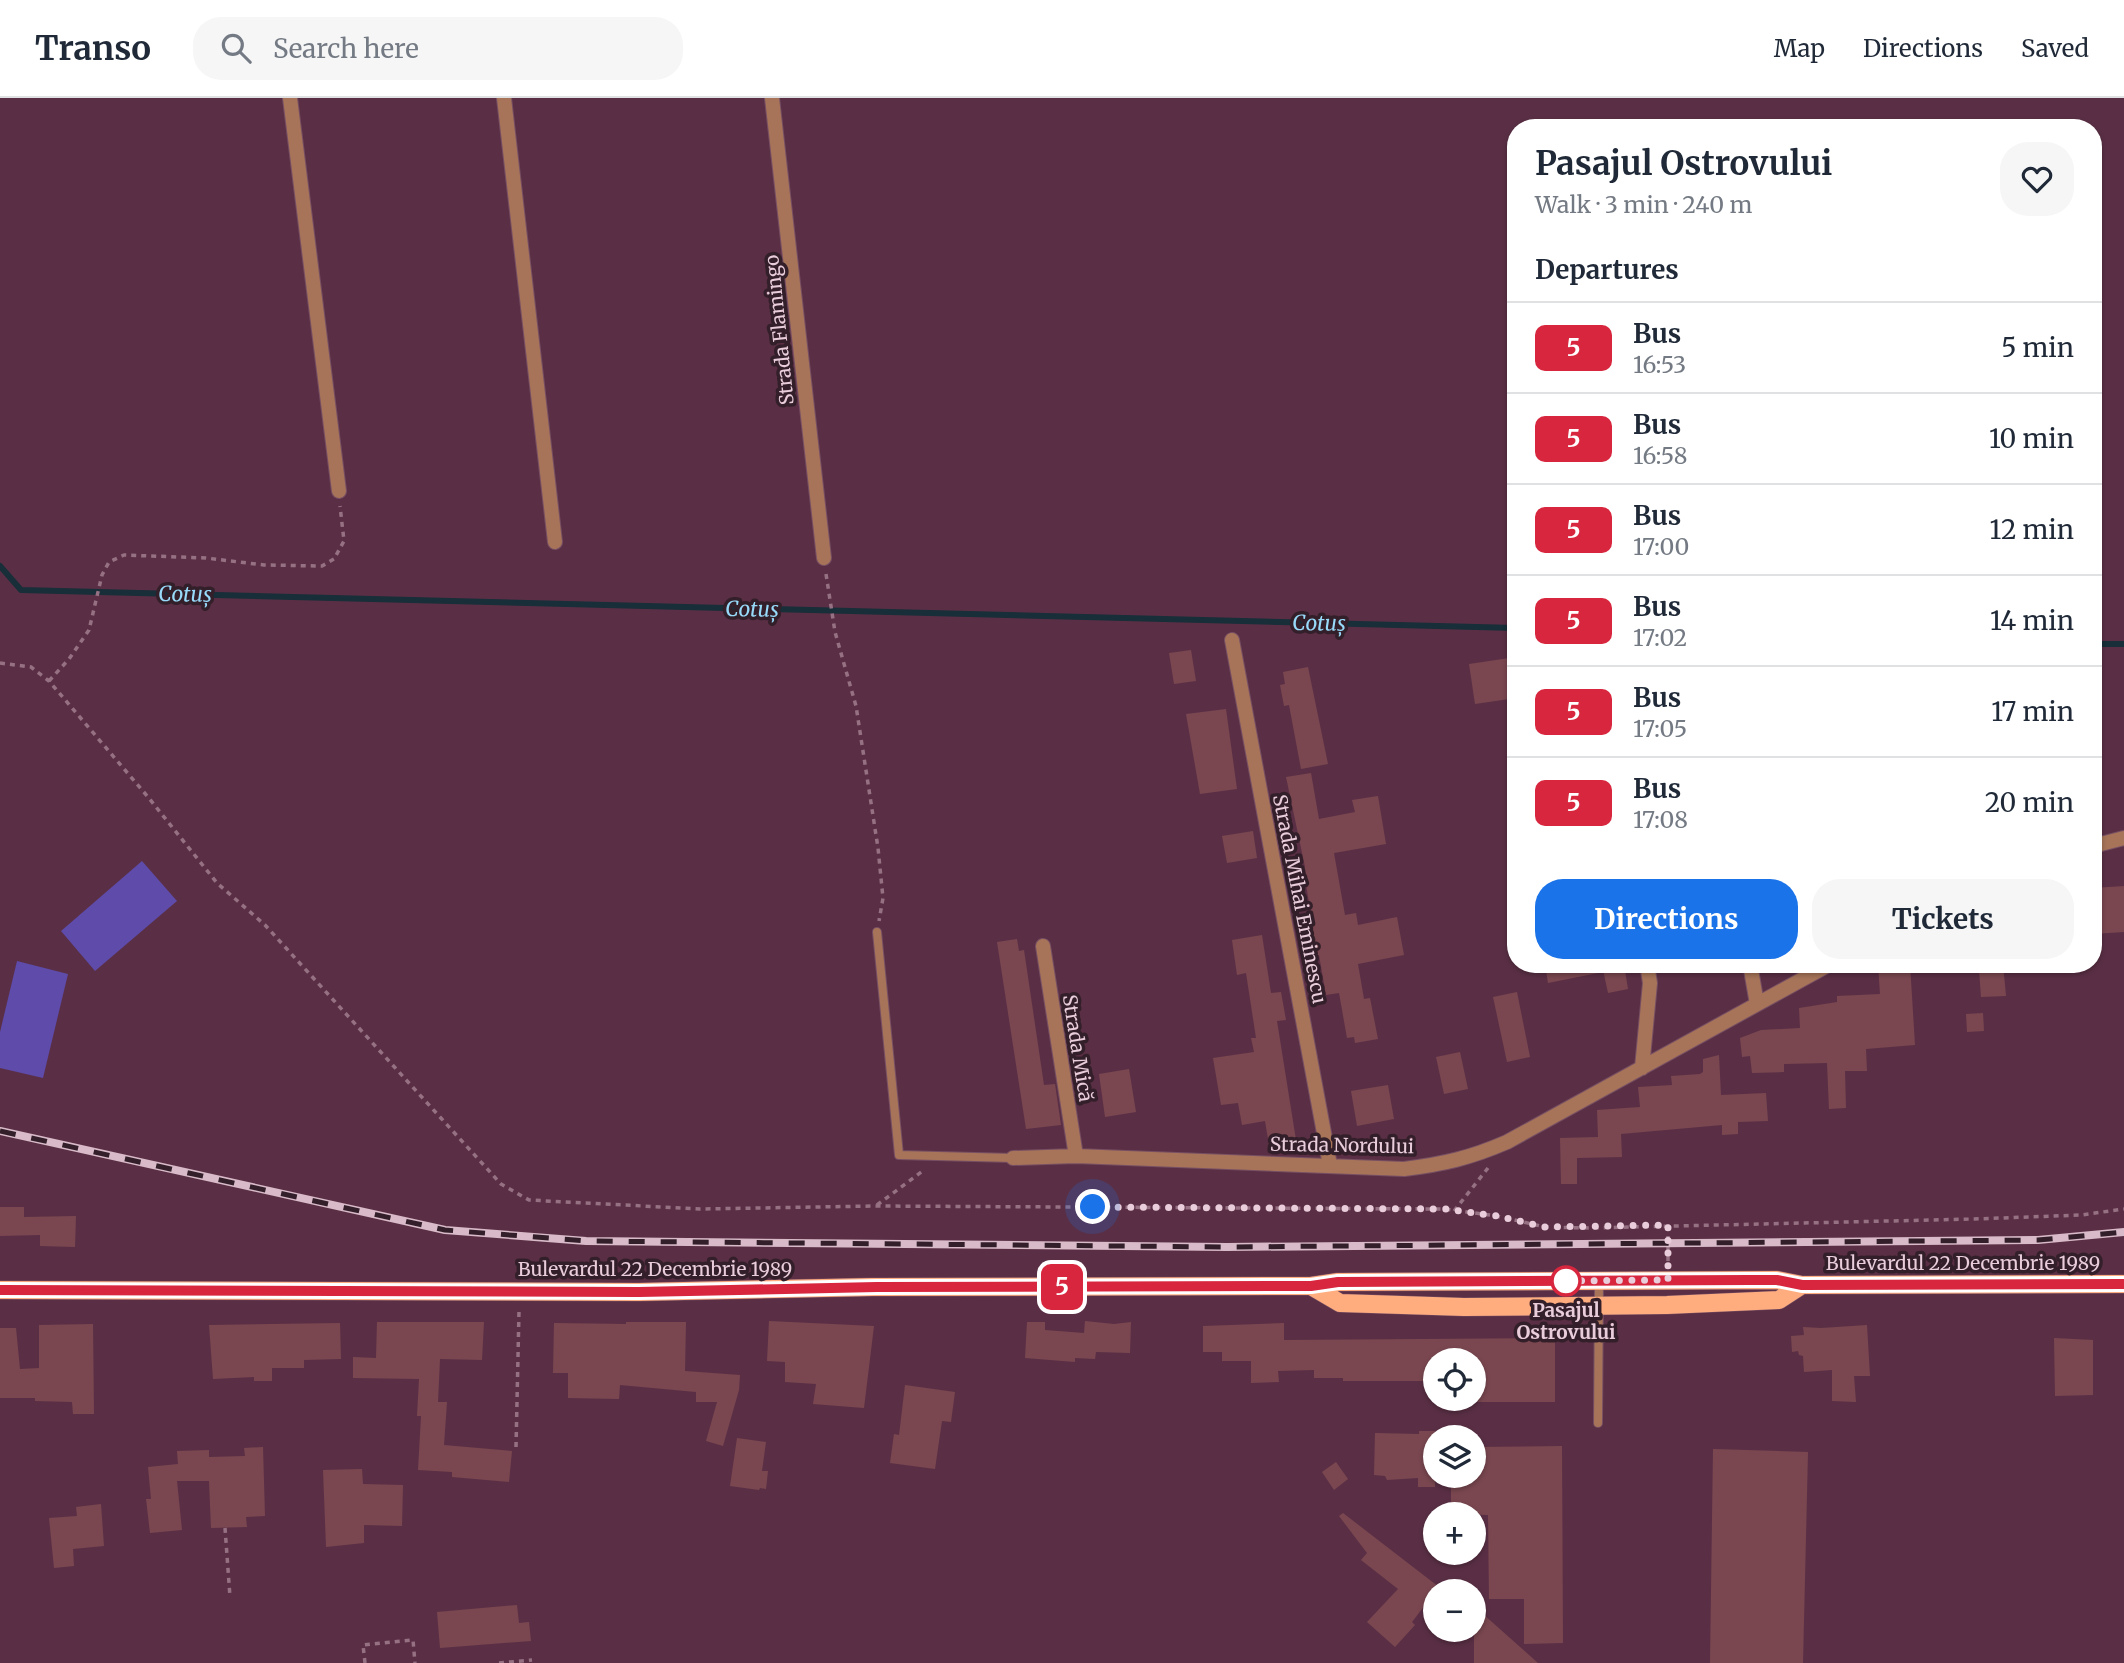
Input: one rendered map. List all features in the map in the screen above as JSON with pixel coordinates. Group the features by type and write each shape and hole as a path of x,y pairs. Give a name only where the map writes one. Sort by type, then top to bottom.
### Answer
{"main road":[{"name":"Bulevardul 22 Decembrie 1989","path":"0,1290 639,1292 877,1287 1311,1286 1338,1282 1668,1280 1777,1280 1802,1285 2124,1284"},
{"name":"Bulevardul 22 Decembrie 1989","path":"1311,1286 1340,1303 1464,1307 1779,1300 1802,1285"}],"street":[{"path":"290,98 339,491"},
{"path":"504,98 555,542"},
{"name":"Strada Flamingo","path":"772,98 824,558"},
{"name":"Strada Mihai Eminescu","path":"1232,640 1330,1165"},
{"path":"2102,844 2124,838"},
{"name":"Strada Mică","path":"1043,946 1076,1156"},
{"path":"1642,1068 1650,983 1648,973"},
{"path":"1752,973 1757,1004"},
{"name":"Strada Nordului","path":"1013,1158 1076,1156 1404,1169 1447,1164 1479,1154 1519,1135 1814,973"}],"lane":[{"path":"877,932 899,1155 1013,1158"},
{"path":"1598,1423 1599,1281"}],"path":[{"path":"49,681 69,659 89,630 102,576 109,562 124,555 206,558 264,565 322,566 334,559 344,541 339,491"},
{"path":"824,558 835,632 856,706 878,848 883,898 877,932"},
{"path":"0,663 31,667 49,681 217,883 265,925 501,1184 529,1200 699,1209 875,1206 1454,1211 1497,1216 1545,1227 2001,1218 2081,1215 2124,1209"},
{"path":"875,1206 943,1156"},
{"path":"1454,1211 1492,1163"},
{"path":"1668,1225 1668,1280"},
{"path":"516,1447 519,1311"},
{"path":"225,1528 230,1597"},
{"path":"365,1663 363,1645 413,1640 415,1663"},
{"path":"499,1663 532,1660"}],"shaded area":[{"path":"142,861 177,901 95,971 61,931"},
{"path":"17,961 68,974 43,1078 0,1068 0,1032"}],"building":[{"path":"1191,650 1196,681 1174,684 1169,653"},
{"path":"1507,658 1507,699 1475,704 1469,664"},
{"path":"1308,667 1328,764 1301,769 1289,705 1284,706 1280,685 1285,684 1283,672"},
{"path":"1226,709 1237,789 1200,794 1186,714"},
{"path":"1311,773 1319,819 1355,812 1352,800 1378,796 1386,844 1334,853 1345,915 1356,913 1358,925 1397,917 1404,955 1358,964 1364,999 1370,998 1378,1039 1355,1043 1354,1037 1347,1038 1339,993 1326,995 1319,955 1313,956 1307,921 1312,920 1305,867 1286,777"},
{"path":"1253,831 1257,858 1227,863 1222,836"},
{"path":"2124,886 2124,932 2102,933 2102,887"},
{"path":"1262,935 1271,993 1281,992 1286,1020 1277,1021 1296,1140 1269,1145 1265,1121 1242,1125 1238,1103 1221,1105 1213,1058 1254,1052 1251,1038 1256,1038 1246,973 1237,975 1232,940"},
{"path":"1017,939 1019,951 1024,950 1044,1085 1055,1084 1061,1125 1026,1129 997,942"},
{"path":"1546,973 1598,973 1548,983"},
{"path":"1604,973 1625,973 1628,989 1608,993"},
{"path":"1879,973 1911,973 1915,1045 1866,1049 1867,1071 1845,1071 1846,1108 1829,1109 1827,1063 1784,1064 1784,1072 1752,1073 1750,1056 1742,1057 1740,1038 1761,1030 1800,1028 1799,1008 1837,1002 1837,996 1880,994"},
{"path":"1979,973 2004,973 2006,996 1981,997"},
{"path":"1517,992 1530,1057 1507,1062 1493,997"},
{"path":"1983,1013 1984,1031 1967,1032 1966,1014"},
{"path":"1460,1052 1468,1089 1444,1094 1436,1057"},
{"path":"1719,1055 1721,1095 1766,1093 1768,1121 1738,1122 1738,1134 1722,1135 1722,1125 1621,1134 1622,1157 1577,1158 1577,1184 1561,1184 1560,1138 1598,1137 1597,1110 1640,1107 1638,1087 1672,1085 1671,1076 1700,1074 1703,1072 1703,1059"},
{"path":"1129,1069 1136,1112 1105,1117 1099,1074"},
{"path":"1388,1085 1394,1119 1357,1126 1351,1091"},
{"path":"0,1207 24,1207 24,1217 76,1216 75,1247 40,1246 40,1235 0,1236"},
{"path":"769,1321 874,1326 864,1408 813,1404 816,1384 785,1382 785,1362 767,1361"},
{"path":"1085,1321 1114,1324 1131,1322 1130,1353 1096,1352 1095,1359 1075,1358 1075,1362 1025,1358 1027,1322 1045,1322 1045,1330 1084,1333"},
{"path":"377,1322 484,1322 482,1360 440,1359 438,1402 447,1402 444,1445 512,1451 509,1482 452,1477 452,1472 418,1470 421,1416 417,1416 419,1379 353,1378 353,1357 376,1358"},
{"path":"686,1322 685,1371 740,1375 739,1390 723,1446 706,1441 717,1402 696,1402 696,1392 620,1385 619,1399 568,1398 568,1373 553,1373 554,1323"},
{"path":"340,1323 341,1359 304,1360 304,1368 272,1368 272,1381 254,1381 254,1377 213,1379 209,1325"},
{"path":"1284,1323 1284,1340 1555,1338 1555,1402 1486,1402 1486,1348 1423,1348 1423,1381 1343,1381 1343,1378 1314,1378 1314,1370 1278,1371 1279,1382 1251,1383 1251,1361 1222,1361 1222,1352 1203,1352 1203,1326"},
{"path":"93,1324 94,1414 73,1414 72,1402 0,1398 0,1328 16,1328 20,1369 39,1368 39,1325"},
{"path":"1867,1325 1870,1376 1854,1376 1856,1402 1832,1401 1832,1370 1804,1372 1803,1356 1799,1355 1798,1351 1792,1352 1791,1336 1804,1335 1803,1327"},
{"path":"2054,1338 2093,1340 2093,1395 2055,1396"},
{"path":"905,1385 955,1392 951,1422 942,1421 935,1469 890,1463 894,1434 899,1435"},
{"path":"1419,1431 1423,1431 1423,1487 1418,1487 1418,1478 1387,1480 1385,1476 1374,1475 1375,1433 1419,1434"},
{"path":"737,1438 766,1442 762,1471 768,1471 766,1489 730,1486"},
{"path":"1562,1446 1563,1643 1524,1644 1524,1599 1489,1599 1486,1502 1451,1502 1451,1488 1486,1488 1486,1447"},
{"path":"263,1447 265,1516 246,1517 247,1527 211,1528 209,1481 177,1481 182,1530 150,1533 146,1499 151,1499 148,1467 178,1464 177,1451 209,1450 209,1457 245,1456 244,1448"},
{"path":"1713,1449 1808,1452 1803,1663 1710,1663"},
{"path":"1336,1462 1348,1479 1334,1490 1322,1472"},
{"path":"362,1469 363,1484 403,1485 402,1526 364,1525 364,1543 326,1547 323,1470"},
{"path":"101,1504 104,1546 73,1549 74,1566 54,1568 49,1518 77,1516 76,1507"},
{"path":"1343,1513 1429,1579 1423,1579 1423,1608 1412,1622 1415,1625 1395,1647 1367,1622 1398,1589 1361,1560 1367,1553 1339,1516"},
{"path":"517,1605 519,1623 529,1622 531,1641 440,1648 437,1612"},
{"path":"1486,1617 1538,1663 1474,1663 1474,1642 1486,1642"}],"waterway":[{"name":"Cotuș","path":"0,566 21,590 1507,628"},
{"name":"Cotuș","path":"2102,644 2124,644"}],"railway":[{"path":"0,1131 445,1230 586,1241 1227,1247 2038,1240 2124,1232"}],"bus line":[{"name":"5","path":"0,1290 639,1292 877,1287 1311,1286 1338,1282 1750,1280 1777,1280 1802,1285 2124,1284"}],"place":[{"name":"Pasajul Ostrovului","path":"1566,1281"}],"route":[{"path":"1093,1207 1445,1209 1497,1216 1545,1227 1668,1225 1668,1280 1566,1281"}]}
